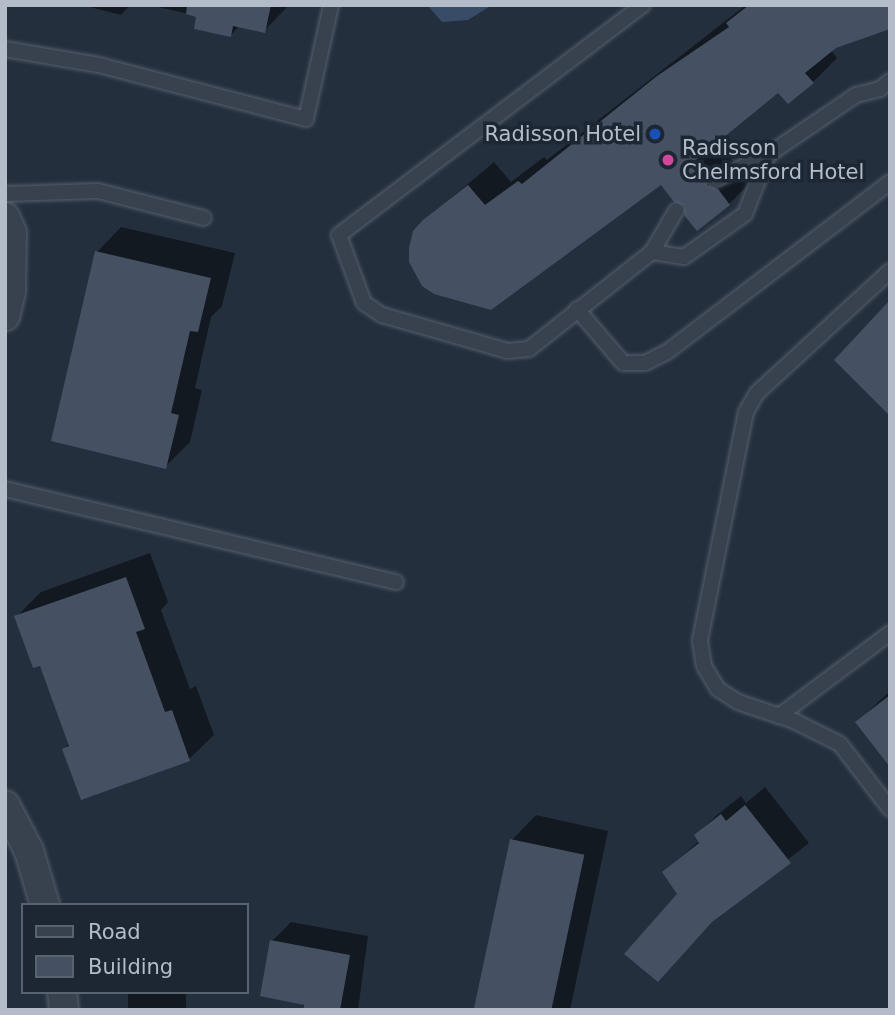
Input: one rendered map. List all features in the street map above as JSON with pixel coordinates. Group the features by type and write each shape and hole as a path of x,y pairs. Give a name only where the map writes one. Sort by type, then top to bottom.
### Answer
{"street":[{"path":"5,217 12,233 11,291 5,316"},
{"path":"5,805 29,851 44,903"}],"lane":[{"path":"5,50 100,65 306,119 331,5"},
{"path":"643,5 339,235 364,303 382,315 507,351 529,349 652,252 676,211"},
{"path":"715,180 768,155 856,95 885,85 890,102"},
{"path":"652,252 684,257 745,214 768,155"},
{"path":"578,309 623,363 645,363 667,352 890,182"},
{"path":"5,194 98,191 204,218"},
{"path":"890,271 757,393 738,435 700,641 704,666 718,689 738,702 779,716 840,744 890,809"},
{"path":"5,489 396,582"},
{"path":"779,716 890,633"}],"water":[{"path":"427,5 492,5 468,20 442,22"}],"building":[{"path":"187,5 271,5 265,33 233,26 231,37 194,29 196,17 186,14"},
{"path":"749,5 890,5 890,29 836,48 805,73 814,83 788,104 778,93 696,160 707,175 707,185 718,189 730,205 697,231 684,215 684,206 674,202 661,185 491,310 434,294 422,286 409,262 409,248 413,231 423,220 468,185 485,205 518,181 522,184 657,76 729,27 726,23"},
{"path":"95,251 211,278 198,332 190,331 171,413 179,415 166,469 51,441"},
{"path":"890,300 890,416 834,360"},
{"path":"126,577 145,629 136,632 165,712 172,710 190,761 81,800 62,749 69,746 40,666 33,668 14,616"},
{"path":"890,695 890,767 855,722"},
{"path":"745,805 791,863 712,922 658,982 624,954 677,894 662,872 699,843 694,835 721,814 726,821"},
{"path":"510,839 584,855 551,1010 474,1010"},
{"path":"270,940 350,955 340,1010 303,1010 304,1005 260,996"}],"place":[{"name":"Radisson Hotel","path":"655,134"},
{"name":"Radisson Chelmsford Hotel","path":"668,160"}]}
